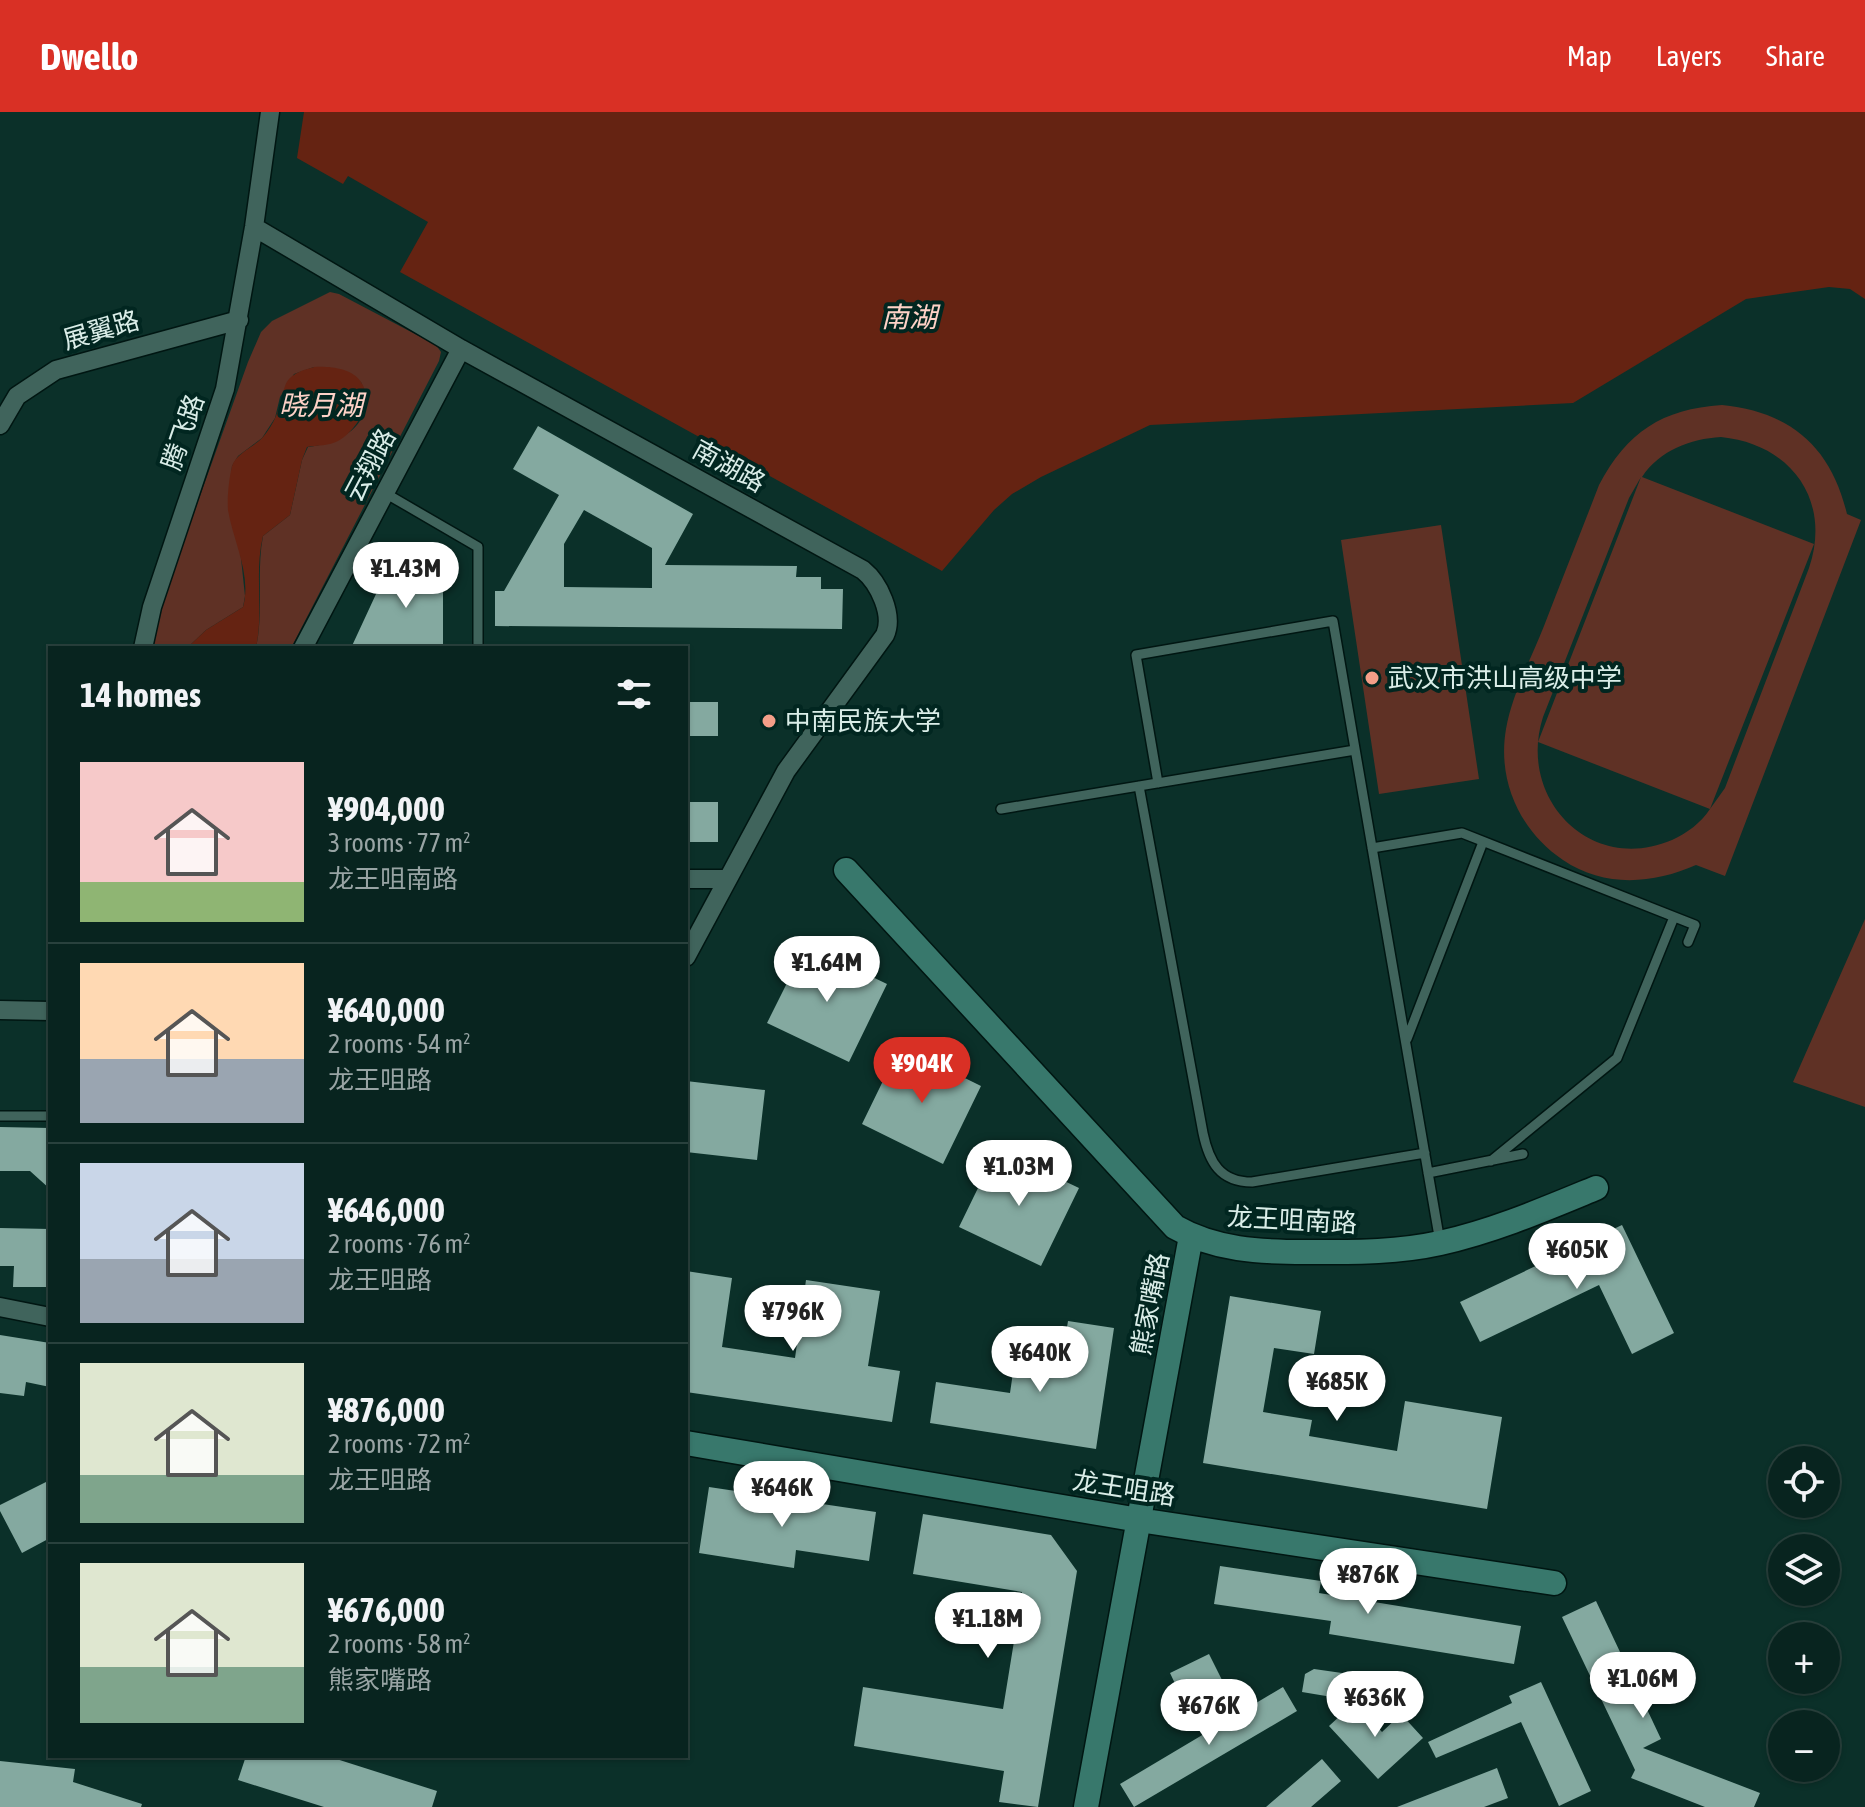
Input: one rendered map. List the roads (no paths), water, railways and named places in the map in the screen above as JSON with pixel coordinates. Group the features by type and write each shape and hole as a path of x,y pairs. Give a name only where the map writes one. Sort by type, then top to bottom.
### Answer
{"street":[{"name":"腾飞路","path":"143,646 152,607 225,389 239,320 270,112"},
{"name":"南湖路","path":"254,227 461,349 863,570 874,581 889,618 887,630 786,771 728,879"},
{"name":"展翼路","path":"0,425 17,396 71,363 239,320"},
{"name":"云翔路","path":"304,646 461,349"},
{"name":"龙王咀南路","path":"846,870 1175,1227 1191,1236 1215,1244 1263,1252 1365,1252 1441,1243 1524,1217 1596,1188"},
{"path":"688,879 728,879 688,953"},
{"path":"0,1010 48,1011"},
{"name":"熊家嘴路","path":"1086,1807 1191,1236"},
{"path":"0,1307 48,1317"},
{"name":"龙王咀路","path":"688,1443 1139,1520 1554,1583"}],"lane":[{"path":"385,493 478,547 478,646"},
{"path":"1158,783 1136,655 1333,621 1441,1243"},
{"path":"1001,809 1355,750"},
{"path":"1139,786 1203,1133 1208,1155 1217,1170 1233,1180 1252,1182 1425,1153"},
{"path":"1372,848 1462,833 1695,925 1688,942"},
{"path":"1406,1042 1483,842"},
{"path":"1491,1161 1613,1064 1674,917"},
{"path":"0,1116 48,1116"},
{"path":"1428,1173 1523,1154"}],"water":[{"name":"南湖","path":"304,112 1865,112 1865,299 1850,289 1829,287 1746,299 1573,403 1150,425 1012,494 994,510 942,571 400,272 428,222 348,176 343,184 297,158"},
{"name":"晓月湖","path":"326,367 357,377 365,390 362,415 338,441 307,447 290,515 263,536 256,646 189,646 206,630 243,607 244,570 228,510 232,466 237,457 269,430 286,385 302,371"}],"place":[{"name":"武汉市洪山高级中学","path":"1372,678"},
{"name":"中南民族大学","path":"769,721"}]}
